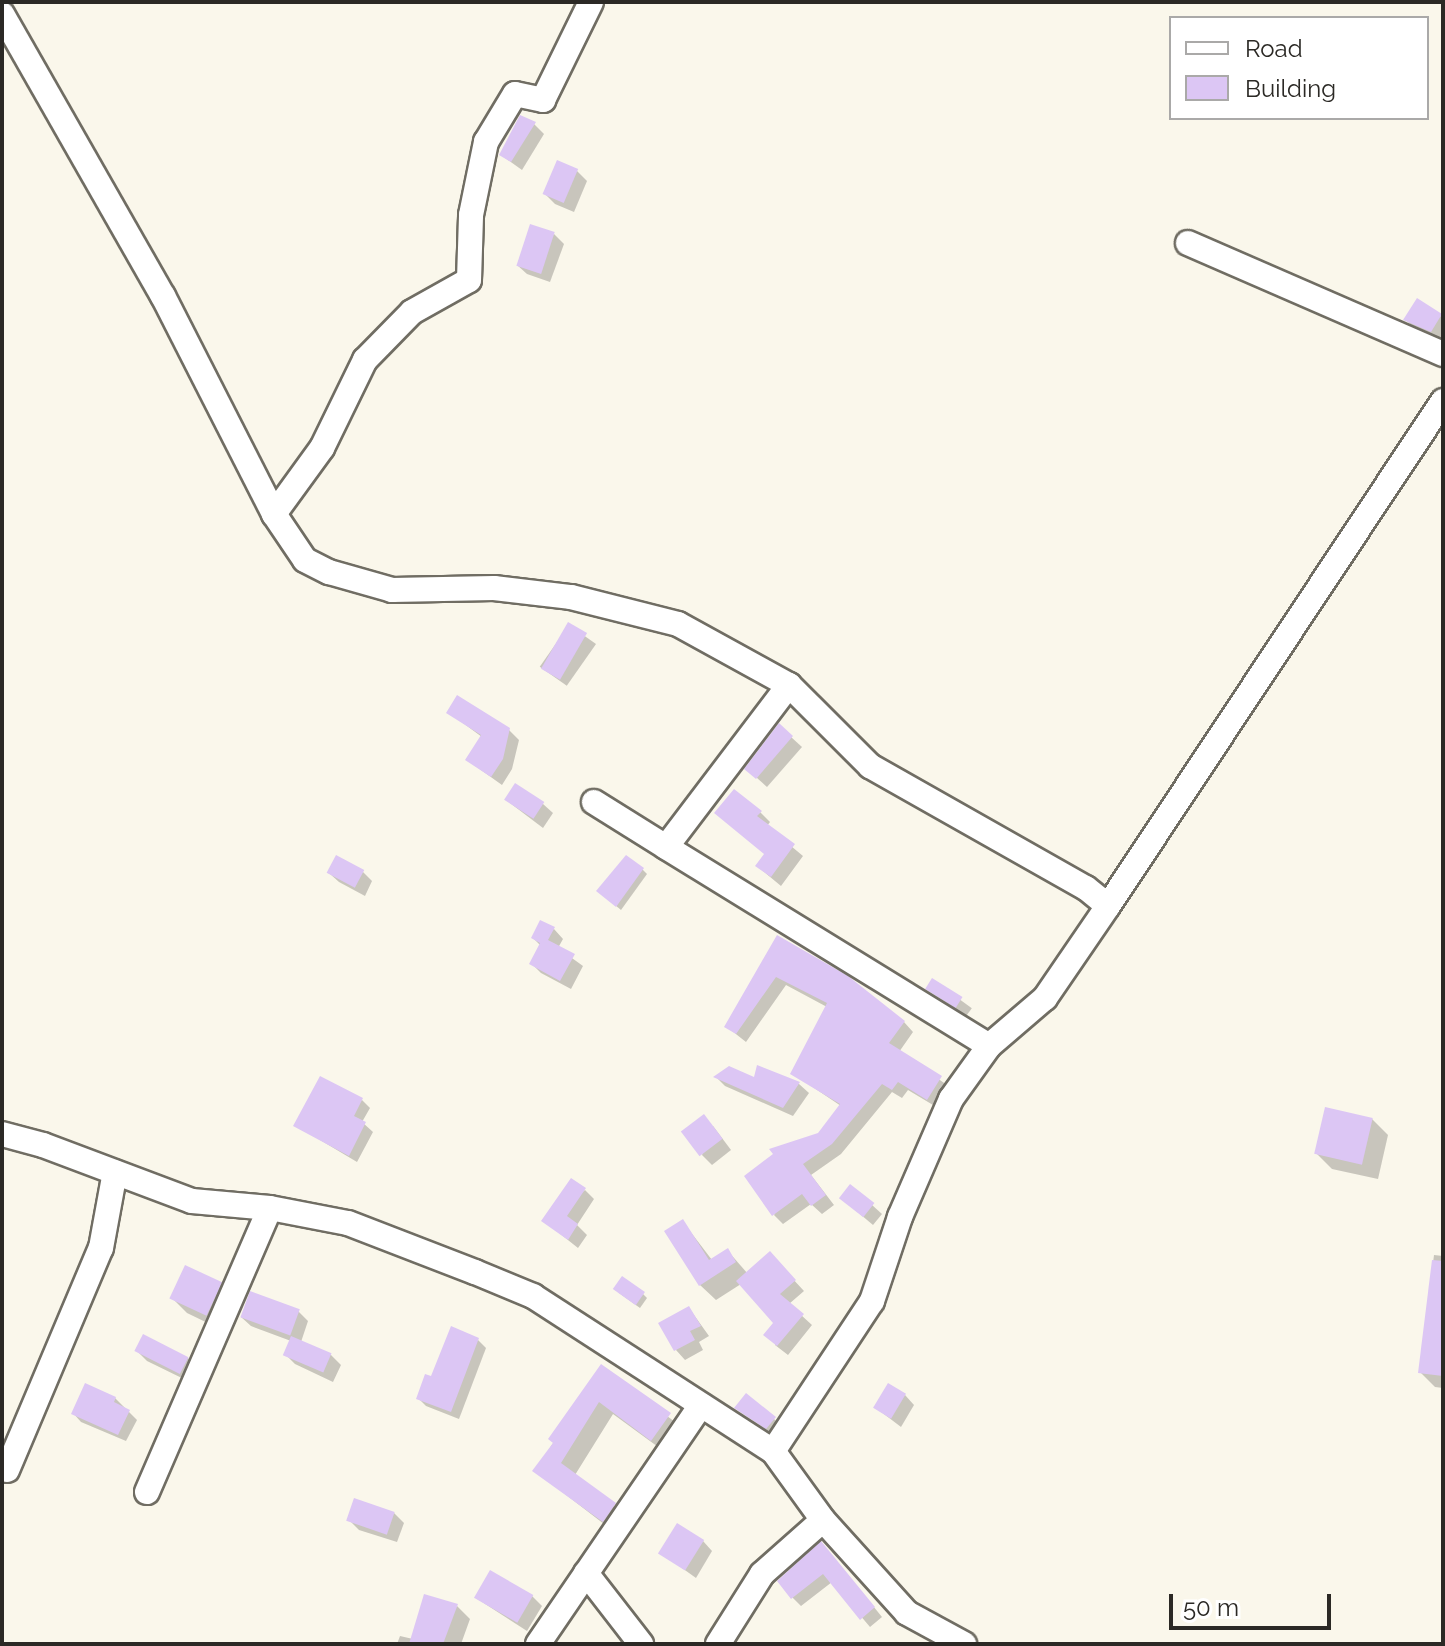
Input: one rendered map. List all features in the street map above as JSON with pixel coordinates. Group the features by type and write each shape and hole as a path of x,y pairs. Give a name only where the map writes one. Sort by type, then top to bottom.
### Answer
{"street":[{"path":"274,514 322,448 365,360 412,312 469,280 471,215 486,142 515,94 543,100 591,2"},
{"path":"2,14 163,296 274,514 305,560 329,572 392,590 494,588 571,597 678,624 789,685 870,766 1086,888 1108,906"},
{"path":"1188,243 1443,354"},
{"path":"773,1451 872,1301 900,1217 951,1099 989,1046 1045,998 1443,401"},
{"path":"666,847 789,685"},
{"path":"594,802 989,1046"},
{"path":"2,1134 192,1201 270,1208 348,1223 533,1296 773,1451 823,1520 907,1613 964,1644"},
{"path":"7,1470 101,1248 115,1172"},
{"path":"147,1492 270,1208"},
{"path":"538,1644 701,1405"},
{"path":"718,1644 762,1574 823,1520"},
{"path":"586,1573 641,1644"}],"building":[{"path":"520,115 536,122 511,162 499,155"},
{"path":"557,160 578,169 564,203 543,194"},
{"path":"530,224 555,232 541,274 516,266"},
{"path":"1417,298 1442,314 1431,332 1403,320"},
{"path":"568,622 587,633 560,680 541,669"},
{"path":"457,695 510,728 503,759 491,777 465,760 481,735 446,713"},
{"path":"779,723 793,736 756,779 744,769"},
{"path":"515,783 544,802 533,819 504,800"},
{"path":"734,789 762,811 757,816 795,844 771,877 755,866 764,854 714,813"},
{"path":"336,855 364,870 355,888 327,873"},
{"path":"626,855 644,868 616,907 596,891"},
{"path":"540,920 555,927 548,940 575,954 560,981 529,964 540,943 531,938"},
{"path":"777,935 848,976 905,1021 889,1043 942,1076 927,1100 898,1082 892,1090 882,1084 832,1144 803,1164 826,1195 811,1206 802,1194 772,1216 744,1176 773,1154 769,1149 818,1133 840,1104 790,1074 827,1003 776,977 736,1034 724,1027"},
{"path":"932,978 963,997 956,1008 925,989"},
{"path":"757,1065 800,1082 783,1108 713,1077 729,1066 754,1077"},
{"path":"320,1076 363,1098 354,1116 366,1122 349,1156 293,1126"},
{"path":"1325,1107 1373,1118 1362,1165 1314,1154"},
{"path":"704,1114 723,1139 699,1156 681,1131"},
{"path":"571,1178 586,1188 567,1216 578,1224 568,1240 541,1221"},
{"path":"850,1184 874,1203 863,1217 839,1198"},
{"path":"683,1219 709,1260 728,1248 736,1262 699,1286 664,1231"},
{"path":"770,1251 796,1280 780,1294 804,1314 777,1346 763,1335 773,1323 736,1281"},
{"path":"1432,1260 1443,1261 1443,1376 1418,1373"},
{"path":"185,1265 222,1282 207,1316 169,1299"},
{"path":"622,1276 645,1292 636,1305 613,1289"},
{"path":"250,1291 300,1309 290,1335 240,1317"},
{"path":"689,1306 701,1326 690,1331 695,1340 674,1351 658,1323"},
{"path":"451,1326 479,1338 451,1412 416,1399 425,1374 431,1376"},
{"path":"143,1334 188,1357 180,1374 134,1351"},
{"path":"291,1336 332,1353 323,1373 283,1355"},
{"path":"601,1364 671,1413 651,1441 599,1402 561,1463 616,1503 603,1522 532,1471 553,1443 548,1439"},
{"path":"85,1383 116,1397 114,1402 130,1410 118,1435 71,1414"},
{"path":"888,1383 906,1394 891,1419 873,1408"},
{"path":"746,1393 776,1417 766,1429 734,1408"},
{"path":"354,1498 395,1512 387,1535 346,1521"},
{"path":"677,1523 704,1540 685,1570 658,1554"},
{"path":"821,1541 875,1607 860,1620 823,1574 791,1599 777,1581"},
{"path":"490,1570 533,1595 517,1623 474,1598"},
{"path":"424,1594 458,1604 443,1644 409,1644"}]}
